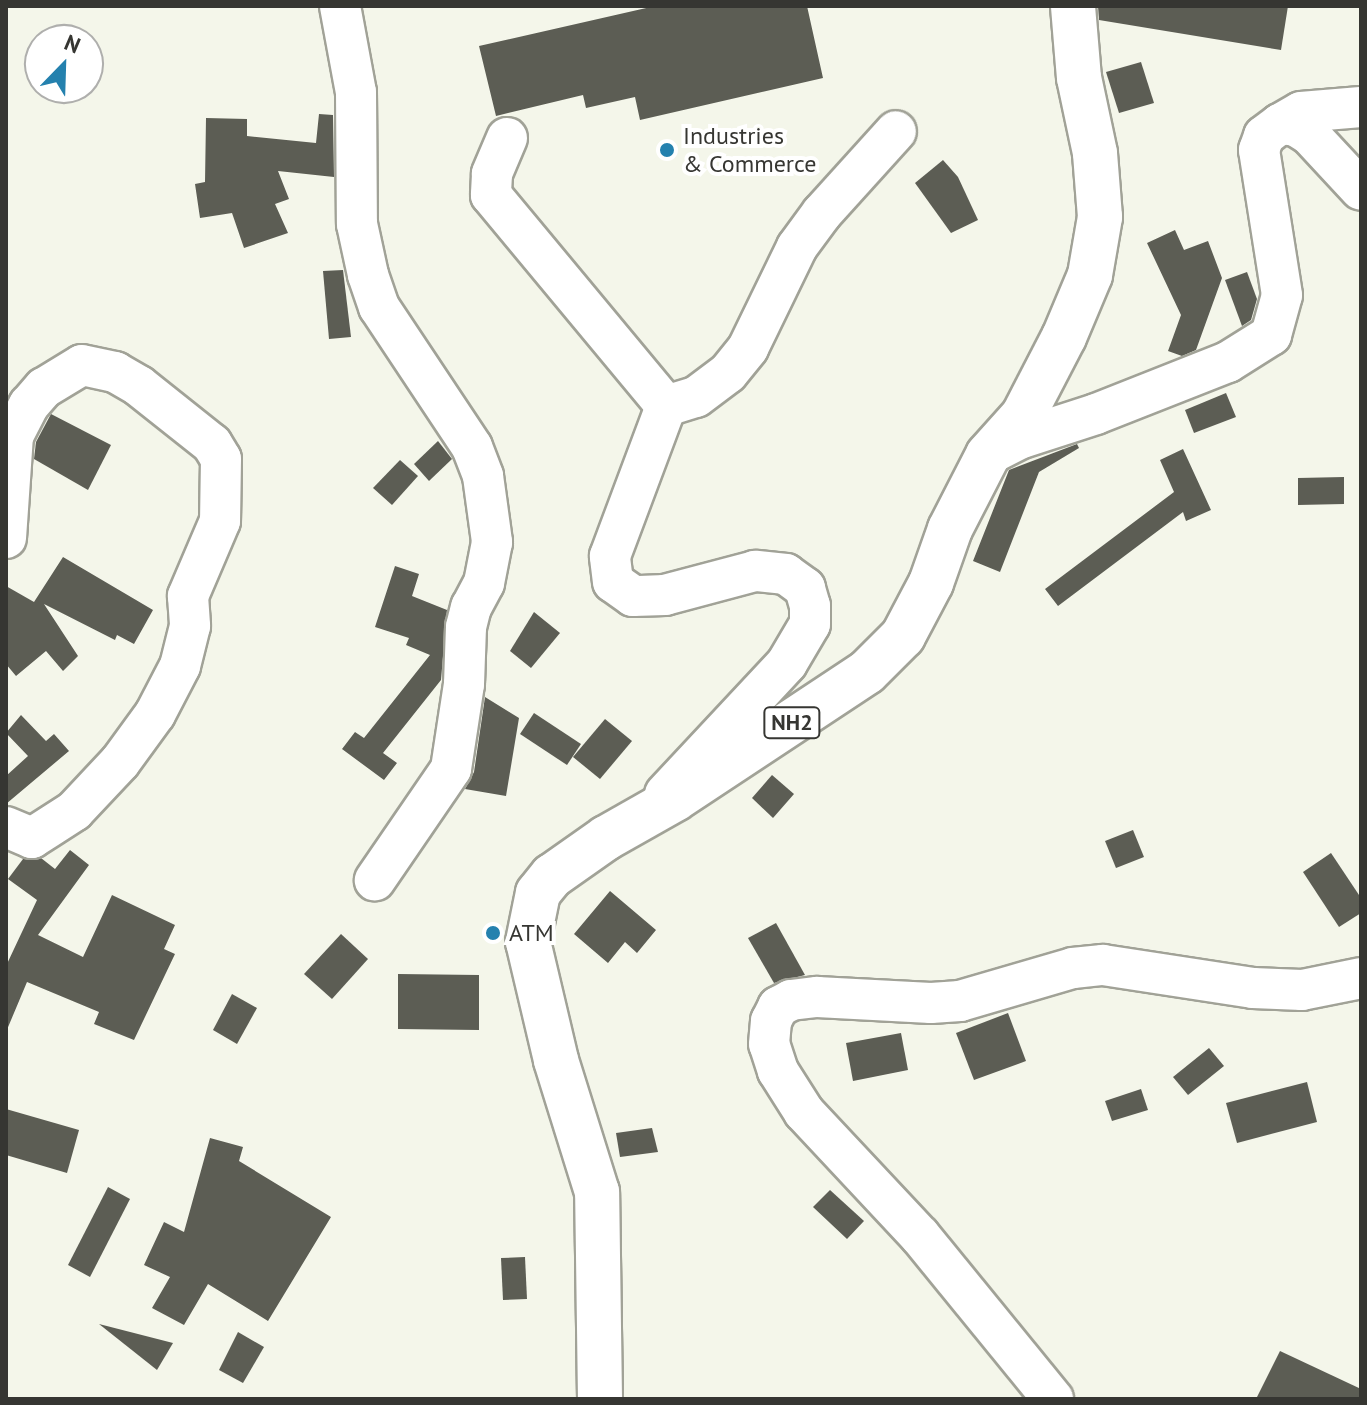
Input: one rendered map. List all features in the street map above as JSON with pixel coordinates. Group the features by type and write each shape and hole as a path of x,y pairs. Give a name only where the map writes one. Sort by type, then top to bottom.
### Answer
{"highway":[{"name":"NH2","path":"600,1399 597,1192 556,1060 528,942 538,893 552,876 867,672 903,636 931,583 950,529 988,455 1023,416 1064,337 1090,275 1100,217 1099,201 1095,153 1079,78 1073,6"}],"street":[{"path":"340,6 356,92 357,224 368,275 379,307 472,447 483,476 492,542 484,583 471,607 466,627 464,684 451,769 375,880"},
{"path":"988,455 1022,438 1096,414 1228,362 1271,335 1282,295 1259,150 1264,136 1301,112 1361,107"},
{"path":"1280,124 1296,126 1309,134 1361,190"},
{"path":"666,406 696,397 728,373 748,348 797,247 822,213 896,131"},
{"path":"507,138 492,174 491,195 666,406"},
{"path":"6,538 9,434 29,405 63,374 82,365 104,370 139,386 212,444 221,459 224,480 220,521 188,596 190,626 180,666 155,714 120,762 74,811 32,838 6,827"},
{"path":"643,817 787,663 810,624 805,588 786,574 755,571 665,595 633,596 613,582 610,556 666,406"},
{"path":"1053,1399 920,1236 804,1112 778,1071 769,1044 771,1021 778,1007 791,1000 817,997 931,1003 960,1001 1073,968 1103,965 1253,988 1302,990 1361,978"}],"building":[{"path":"655,6 807,6 823,78 640,120 635,97 586,108 583,95 496,116 479,46"},
{"path":"1098,6 1288,6 1281,50 1099,20"},
{"path":"1141,62 1154,103 1119,113 1106,72"},
{"path":"319,114 333,115 334,177 278,171 289,199 275,204 288,233 244,248 232,213 200,218 195,184 205,182 206,118 247,119 247,136 316,143"},
{"path":"943,160 958,177 978,220 951,233 915,183"},
{"path":"1175,230 1184,250 1208,241 1222,278 1196,350 1182,356 1168,351 1181,315 1147,243"},
{"path":"343,270 351,337 329,339 323,271"},
{"path":"1247,272 1257,299 1251,320 1242,326 1225,280"},
{"path":"1226,393 1236,417 1194,433 1185,410"},
{"path":"51,414 111,445 88,490 34,459 36,442"},
{"path":"438,441 452,459 429,481 414,464"},
{"path":"1077,444 1079,448 1039,472 1000,572 973,561 1009,470"},
{"path":"1183,449 1211,510 1186,521 1183,512 1058,606 1045,589 1174,492 1160,460"},
{"path":"400,460 418,476 392,505 373,488"},
{"path":"1344,477 1344,504 1298,505 1298,478"},
{"path":"63,557 153,610 134,644 117,635 115,640 44,604 78,656 63,671 46,651 16,676 6,664 6,586 34,602"},
{"path":"395,566 419,574 412,596 447,610 441,680 383,753 397,763 384,780 342,749 355,732 364,738 430,655 406,645 409,638 375,627"},
{"path":"534,612 560,633 531,668 510,651"},
{"path":"485,697 519,718 506,796 465,789 474,772"},
{"path":"534,713 581,744 567,765 520,734"},
{"path":"21,715 46,741 54,734 69,751 6,804 6,776 28,756 6,733"},
{"path":"605,719 632,741 600,779 573,757"},
{"path":"772,775 794,794 773,818 752,798"},
{"path":"1133,830 1144,857 1116,868 1105,841"},
{"path":"70,850 89,865 38,935 83,957 112,895 175,925 164,949 175,954 134,1040 94,1024 99,1012 27,982 6,1032 6,966 37,900 8,879 23,859 41,858 55,869"},
{"path":"1331,853 1361,898 1361,913 1339,927 1303,872"},
{"path":"610,891 656,930 637,953 625,942 608,963 574,934"},
{"path":"776,923 805,975 774,983 748,938"},
{"path":"341,934 368,959 332,999 304,974"},
{"path":"398,974 479,975 479,1030 398,1029"},
{"path":"232,994 257,1008 237,1044 213,1030"},
{"path":"1008,1013 1026,1061 974,1080 956,1033"},
{"path":"901,1033 908,1070 853,1081 846,1043"},
{"path":"1209,1048 1224,1066 1188,1095 1173,1077"},
{"path":"1307,1082 1317,1122 1237,1143 1226,1103"},
{"path":"1141,1089 1148,1110 1112,1121 1105,1101"},
{"path":"6,1109 79,1130 67,1173 6,1155"},
{"path":"652,1128 658,1152 620,1157 616,1133"},
{"path":"210,1138 243,1147 239,1161 331,1217 268,1321 208,1284 184,1325 152,1308 170,1277 144,1265 164,1222 184,1232"},
{"path":"108,1187 130,1199 90,1277 68,1265"},
{"path":"830,1190 864,1221 847,1239 813,1207"},
{"path":"525,1257 527,1299 503,1300 501,1258"},
{"path":"99,1324 173,1343 157,1370"},
{"path":"238,1332 264,1347 243,1383 219,1370"},
{"path":"1280,1351 1361,1389 1361,1399 1256,1399"}],"place":[{"name":"Industries & Commerce","path":"667,150"},
{"name":"ATM","path":"493,933"}]}
